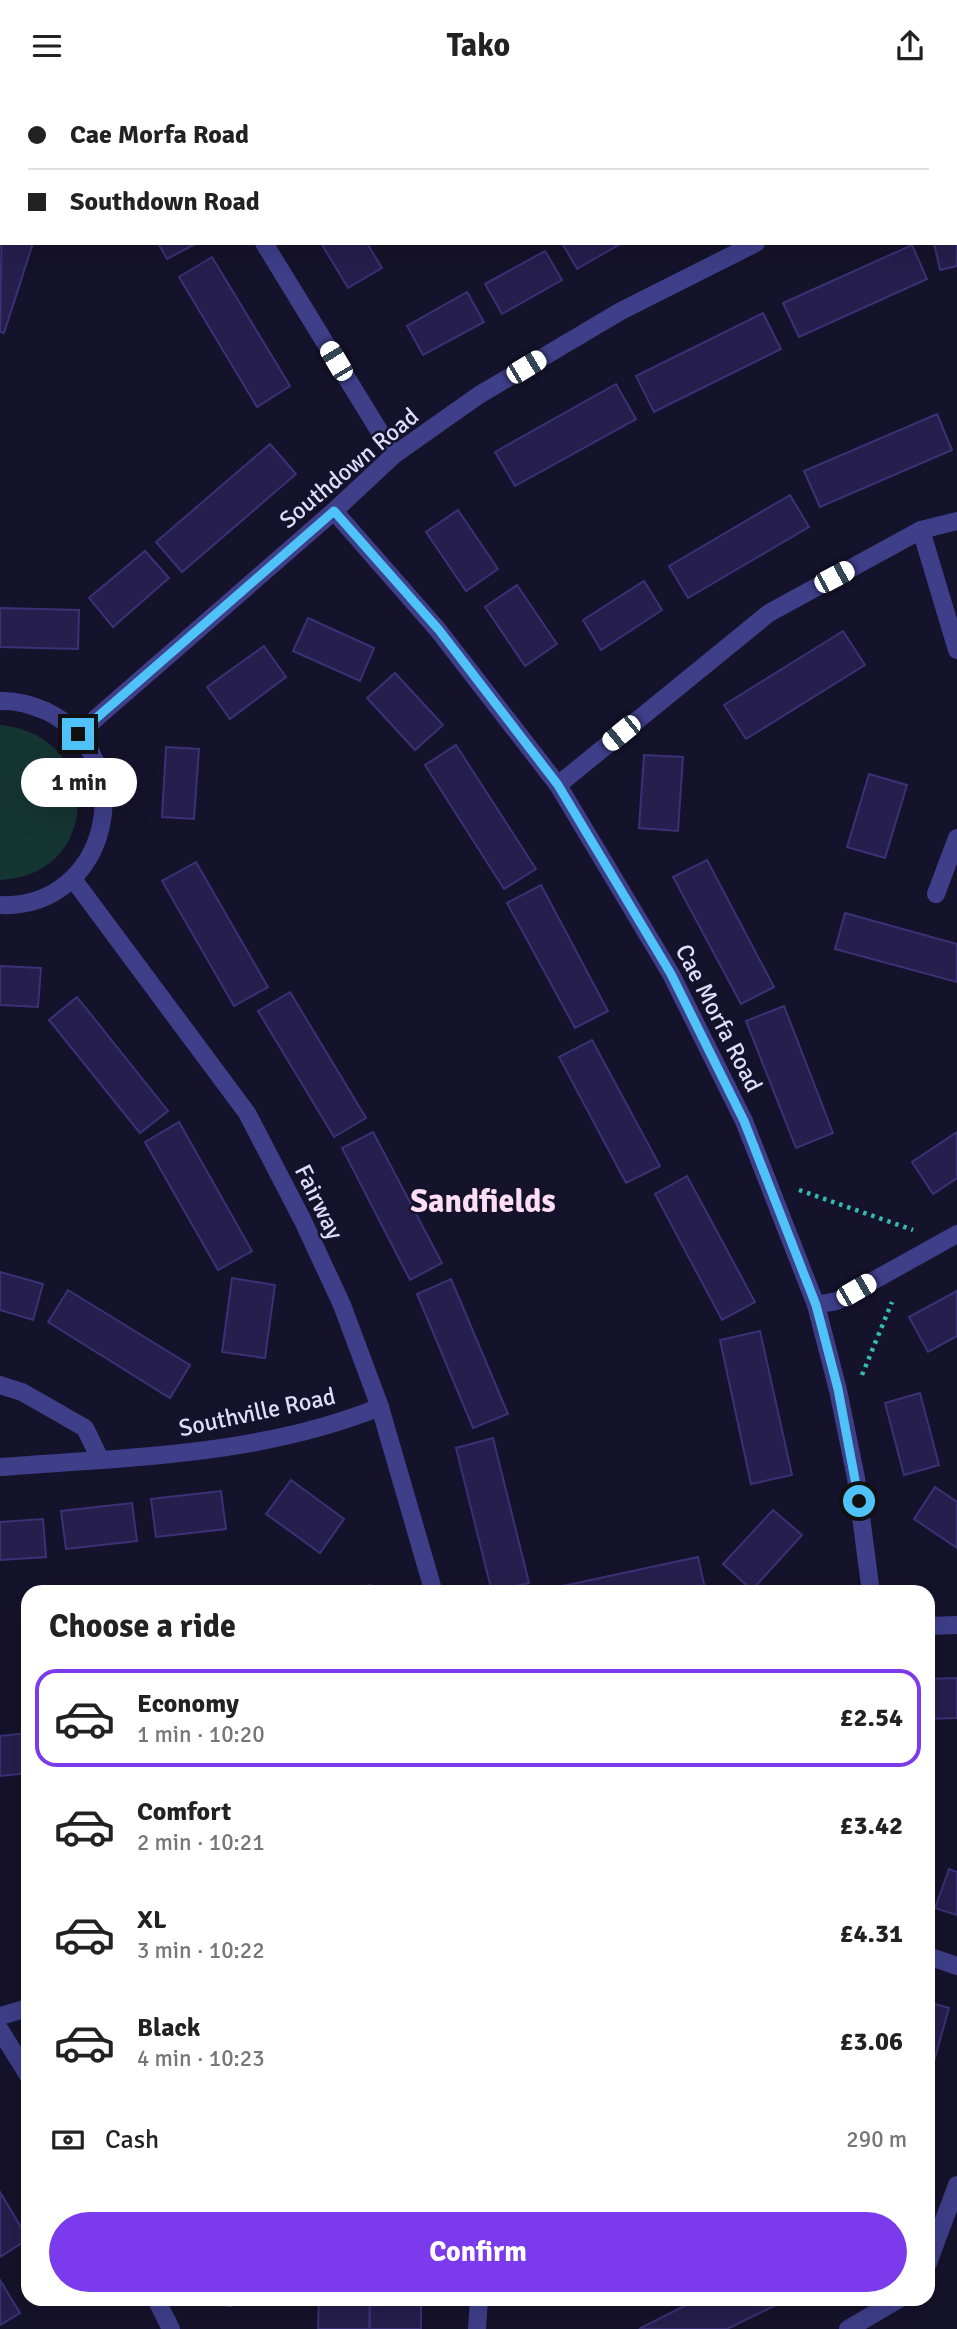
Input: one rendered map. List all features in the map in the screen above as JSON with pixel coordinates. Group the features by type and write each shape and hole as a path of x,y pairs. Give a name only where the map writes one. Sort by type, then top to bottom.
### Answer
{"street":[{"path":"265,245 394,455"},
{"name":"Southdown Road","path":"78,734 334,511 394,455 479,395 621,311 752,245"},
{"name":"Cae Morfa Road","path":"334,511 439,630 558,785 671,974 744,1121 816,1305 838,1389 856,1478 870,1585"},
{"path":"558,785 769,613 921,530 957,521"},
{"path":"921,530 957,650"},
{"path":"0,701 34,705 58,717 78,734 94,756 103,781 105,808 101,834 90,858 73,879 53,893 32,902 0,905"},
{"path":"936,894 957,838"},
{"name":"Fairway","path":"73,879 247,1114 303,1221 342,1305 380,1407 432,1585"},
{"path":"816,1305 837,1301 957,1234"},
{"path":"0,1385 22,1392 85,1428 100,1459"},
{"name":"Southville Road","path":"0,1467 201,1453 309,1432 380,1407"},
{"path":"935,1626 957,1625"},
{"path":"935,1958 957,1966"},
{"path":"0,2016 21,2010"},
{"path":"0,2030 21,2064"},
{"path":"935,2244 957,2185"},
{"path":"160,2306 171,2329"},
{"path":"477,2329 478,2306"},
{"path":"848,2329 887,2306"}],"path":[{"path":"773,1197 791,1188 917,1231 931,1247"},
{"path":"838,1389 858,1385 896,1291 896,1267"}],"green space":[{"path":"0,725 34,734 58,752 73,777 78,804 73,832 58,855 34,873 0,880"}],"building":[{"path":"1,245 32,245 4,333 0,332"},
{"path":"159,245 193,245 167,259"},
{"path":"322,245 368,245 382,268 348,288"},
{"path":"563,245 619,245 577,269"},
{"path":"912,245 927,279 799,337 783,303"},
{"path":"934,245 957,245 957,266 940,270"},
{"path":"545,251 562,280 502,314 485,284"},
{"path":"212,257 290,386 257,407 179,277"},
{"path":"467,292 484,322 423,355 407,326"},
{"path":"763,313 781,349 654,412 636,376"},
{"path":"616,384 636,419 515,486 495,452"},
{"path":"937,414 952,450 820,507 804,471"},
{"path":"270,444 296,474 182,572 156,542"},
{"path":"790,495 809,527 688,598 669,566"},
{"path":"458,510 498,569 466,591 426,532"},
{"path":"145,551 169,578 113,627 89,598"},
{"path":"644,581 662,610 601,650 583,620"},
{"path":"517,585 557,644 525,666 485,607"},
{"path":"0,608 79,610 78,649 0,647"},
{"path":"308,618 374,648 360,681 293,651"},
{"path":"843,631 865,665 746,739 724,705"},
{"path":"264,646 286,677 230,719 207,687"},
{"path":"395,673 443,725 415,750 367,698"},
{"path":"456,745 536,869 504,889 425,765"},
{"path":"166,747 199,749 194,819 162,817"},
{"path":"644,755 683,757 678,831 639,828"},
{"path":"869,774 907,785 885,858 847,847"},
{"path":"707,860 774,987 741,1004 673,877"},
{"path":"196,862 268,987 234,1006 162,881"},
{"path":"541,885 608,1011 575,1028 507,903"},
{"path":"845,913 957,944 957,982 835,949"},
{"path":"0,966 41,968 38,1007 0,1005"},
{"path":"290,992 366,1118 334,1137 258,1011"},
{"path":"77,997 168,1111 140,1133 49,1020"},
{"path":"784,1006 833,1133 796,1148 746,1021"},
{"path":"592,1040 660,1166 626,1183 559,1057"},
{"path":"179,1122 252,1251 218,1270 145,1142"},
{"path":"373,1132 442,1263 410,1280 342,1148"},
{"path":"957,1132 957,1178 933,1194 912,1162"},
{"path":"687,1176 755,1302 722,1320 655,1194"},
{"path":"0,1272 43,1284 33,1320 0,1310"},
{"path":"232,1278 275,1285 265,1358 222,1352"},
{"path":"451,1279 508,1414 473,1428 417,1294"},
{"path":"68,1290 190,1365 170,1398 48,1322"},
{"path":"957,1291 957,1336 928,1352 909,1317"},
{"path":"760,1331 792,1475 751,1484 720,1340"},
{"path":"920,1393 939,1465 904,1475 885,1403"},
{"path":"493,1438 529,1583 490,1585 456,1448"},
{"path":"291,1480 344,1519 320,1553 266,1514"},
{"path":"935,1487 957,1502 957,1548 914,1519"},
{"path":"221,1491 226,1529 156,1537 151,1499"},
{"path":"132,1503 137,1541 66,1549 61,1511"},
{"path":"773,1510 802,1535 757,1585 746,1585 723,1564"},
{"path":"43,1519 46,1557 0,1560 0,1522"},
{"path":"698,1557 704,1585 567,1585"},
{"path":"957,1678 957,1718 935,1719 935,1679"},
{"path":"21,1734 21,1774 0,1776 0,1736"},
{"path":"949,1869 957,1872 957,1915 935,1908"},
{"path":"935,2004 949,2008 935,2058"},
{"path":"0,2192 21,2227 21,2244 0,2257"},
{"path":"0,2280 20,2313 0,2325"},
{"path":"319,2306 370,2306 369,2329 318,2329"},
{"path":"370,2306 421,2306 421,2329 370,2329"},
{"path":"684,2306 774,2306 727,2329 639,2329"}],"district":[{"name":"Sandfields","path":"483,1201"}],"route":[{"path":"78,734 334,511 439,630 558,785 671,974 744,1121 816,1305 838,1389 859,1501"}]}
